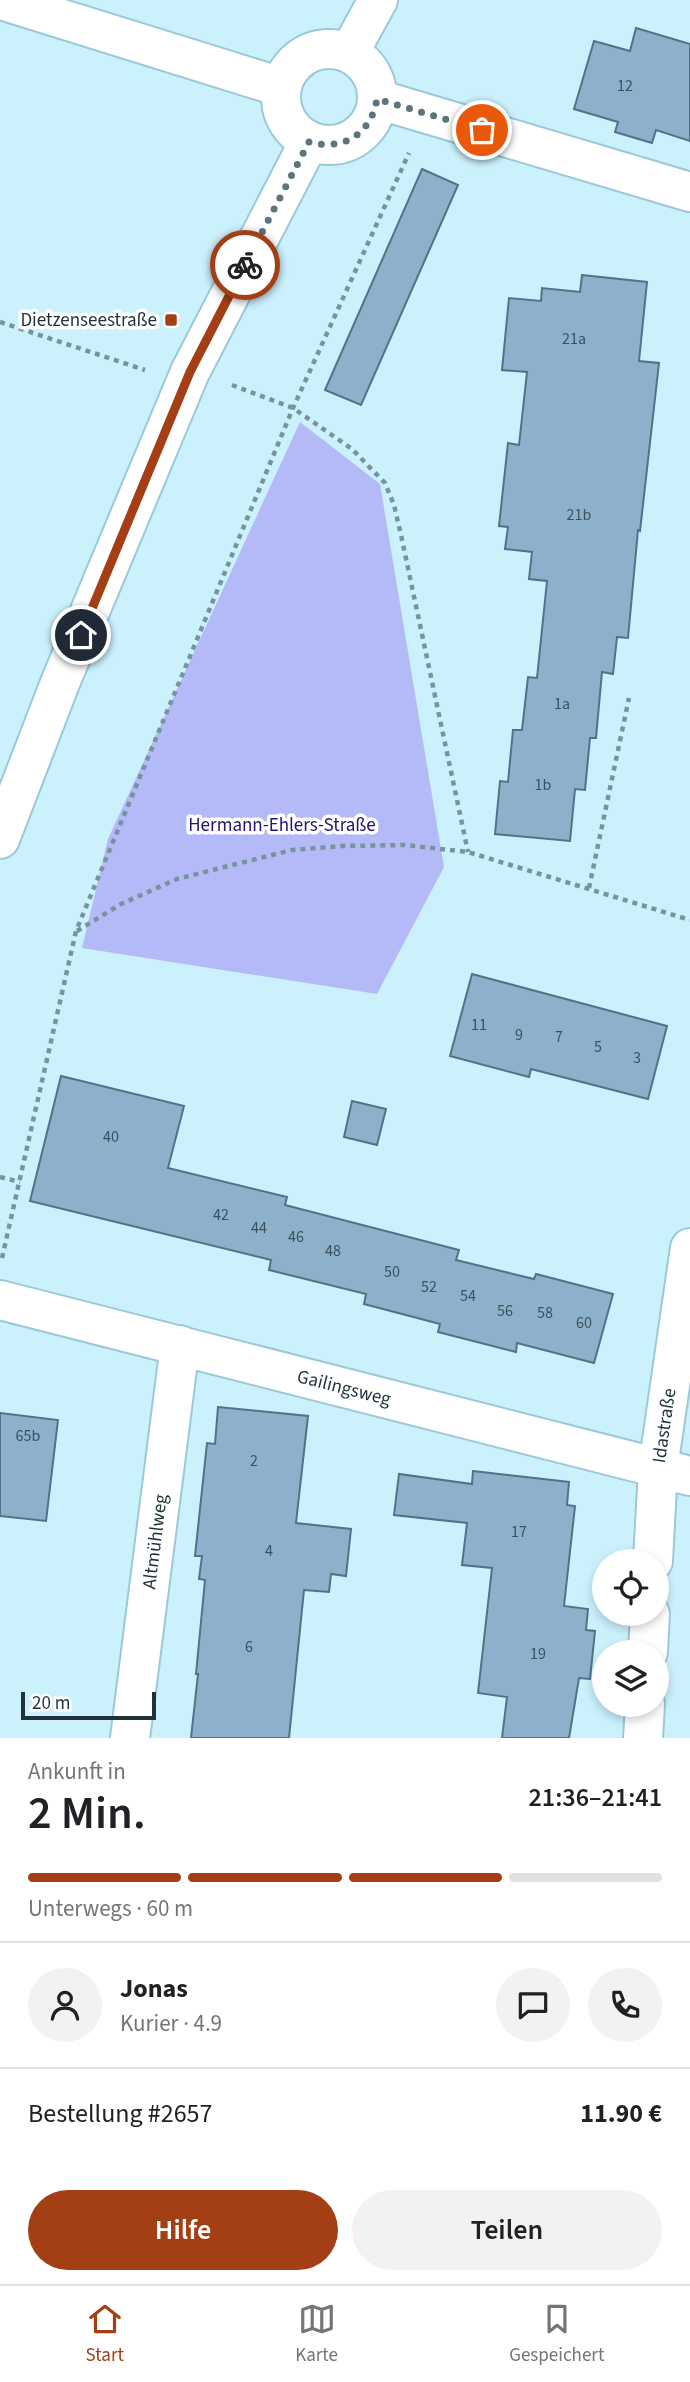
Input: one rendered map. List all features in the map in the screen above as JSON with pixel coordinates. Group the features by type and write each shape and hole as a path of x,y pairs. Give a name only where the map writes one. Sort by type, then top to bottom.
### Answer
{"street":[{"path":"1,0 69,9 281,87"},
{"path":"349,53 378,0"},
{"path":"321,49 349,53 361,61 376,85 375,112 369,125 360,134 335,145 309,142 289,124 283,113 281,87 291,67 307,54 321,49"},
{"path":"377,99 690,192"},
{"path":"0,839 60,683 190,372 309,142"},
{"name":"Idastraße","path":"656,1549 674,1472 690,1248"},
{"name":"Gailingsweg","path":"0,1300 674,1472"},
{"name":"Altmühlweg","path":"130,1738 180,1345"},
{"path":"643,1738 644,1717"}],"path":[{"path":"0,1269 76,931 293,408 410,151"},
{"path":"0,322 139,369 190,372 293,408 352,449 376,471 386,484 394,505 468,852"},
{"path":"589,888 629,698"},
{"path":"76,931 121,904 177,879 292,850 342,846 405,845 468,852 690,920"},
{"path":"0,1177 20,1182"}],"green space":[{"name":"Hermann-Ehlers-Straße","path":"300,422 380,484 444,867 377,994 82,948 108,839"}],"building":[{"path":"636,28 690,44 690,141 656,130 652,143 615,132 618,122 574,109 594,41 630,51"},
{"path":"422,169 458,185 361,405 325,390"},
{"path":"582,275 647,282 639,361 659,363 640,531 638,530 628,638 617,637 613,674 602,672 596,738 590,738 585,790 575,789 570,841 495,834 500,781 508,782 513,730 522,730 528,677 537,678 547,581 529,579 532,552 505,549 508,527 499,526 508,443 519,445 527,372 502,370 509,298 541,301 542,288 580,292"},
{"path":"472,974 667,1026 648,1099 531,1069 529,1077 450,1056"},
{"path":"61,1076 184,1106 168,1168 287,1197 285,1205 459,1250 456,1260 534,1279 536,1274 613,1294 594,1363 517,1343 516,1352 438,1332 440,1324 364,1304 366,1294 269,1270 271,1260 30,1201"},
{"path":"352,1101 386,1109 377,1145 344,1137"},
{"path":"218,1407 308,1416 296,1523 351,1529 346,1576 331,1574 329,1592 304,1590 289,1738 191,1738 205,1580 199,1579 202,1556 195,1556 207,1443 215,1444"},
{"path":"0,1413 58,1420 46,1521 0,1516"},
{"path":"473,1471 569,1482 567,1505 575,1506 564,1606 588,1609 586,1630 595,1631 590,1679 579,1678 569,1738 502,1738 507,1697 478,1693 492,1568 462,1565 467,1523 394,1515 399,1474 472,1484"}],"way so far":[{"path":"245,265 309,142 335,145 349,141 369,125 377,99 482,130"}],"place":[{"name":"Dietzenseestraße","path":"171,320"}],"route":[{"path":"81,635 190,372 245,265"}]}
